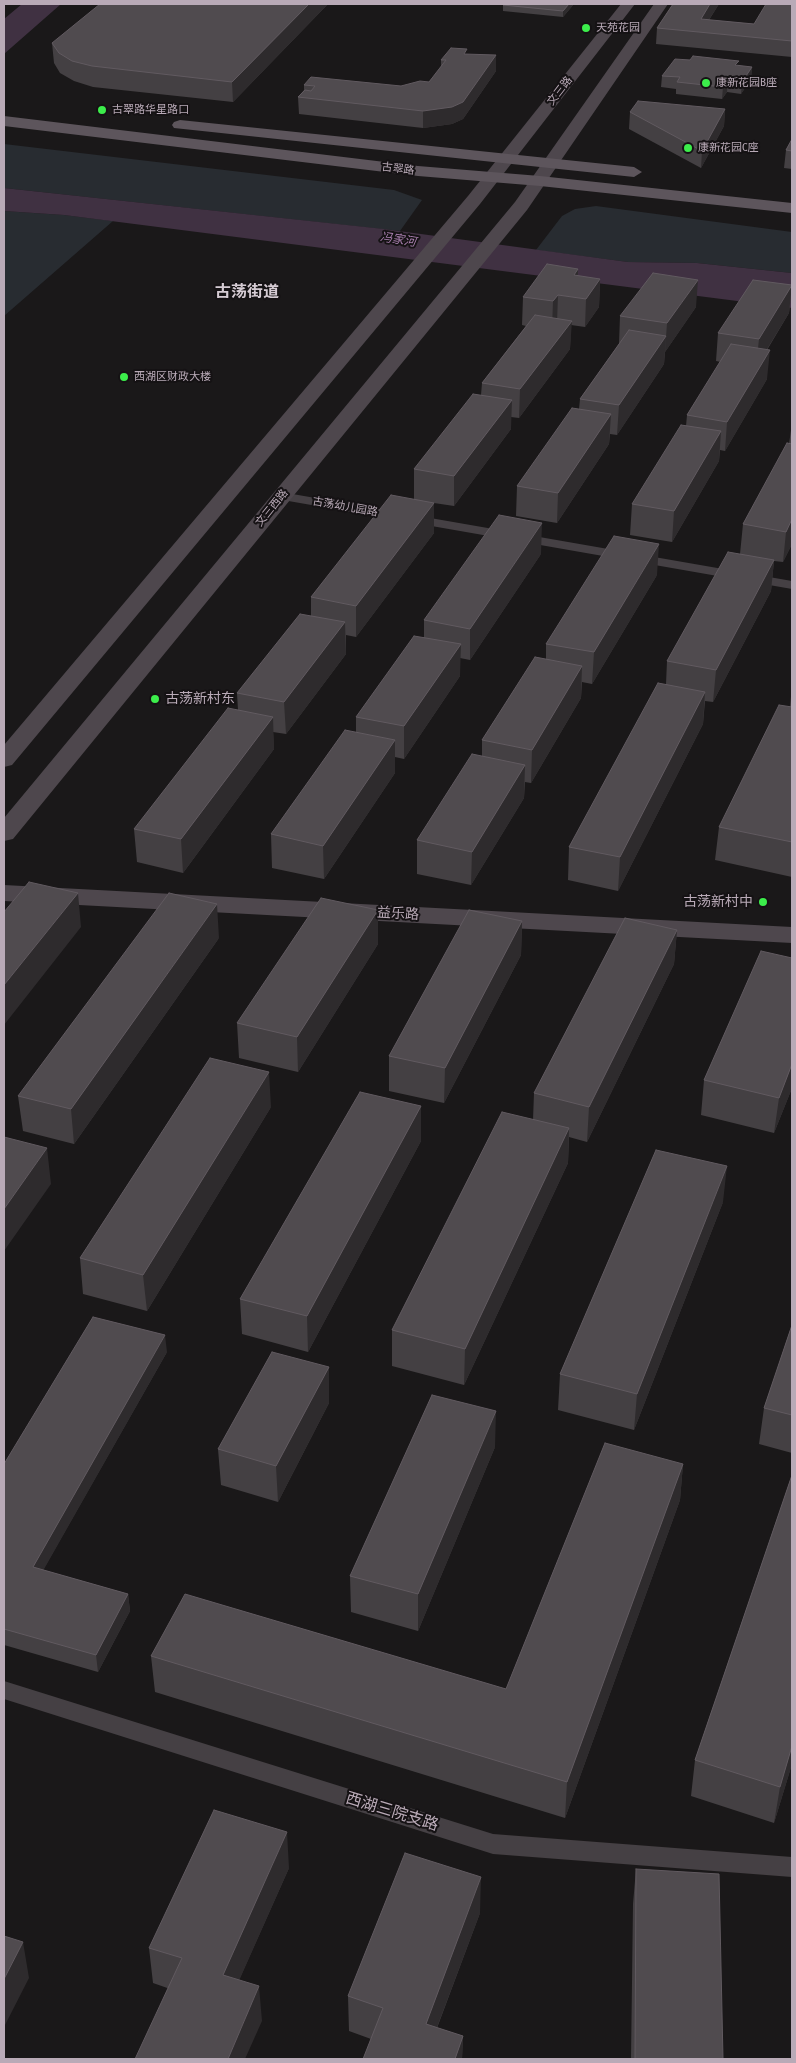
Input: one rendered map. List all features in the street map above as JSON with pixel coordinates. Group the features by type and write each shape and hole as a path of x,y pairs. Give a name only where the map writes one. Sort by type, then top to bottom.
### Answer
{"main road":[{"name":"文三路","path":"491,177 508,158 628,4"},
{"path":"540,181 661,4"},
{"path":"4,107 99,117"},
{"name":"古翠路","path":"4,121 418,171 540,181 792,208"},
{"name":"古翠路","path":"166,123 648,174"},
{"path":"4,760 453,226 491,177"},
{"name":"文三西路","path":"4,834 540,181"},
{"name":"益乐路","path":"4,893 792,935"}],"lane":[{"name":"古荡幼儿园路","path":"281,496 792,585"},
{"name":"西湖三院支路","path":"4,1690 493,1844 792,1867"}],"shaded area":[{"path":"4,144 394,190 422,200 400,231 4,188"},
{"path":"596,206 792,232 792,273 697,263 628,262 536,250 562,216 575,209"},
{"path":"4,211 64,215 113,221 4,316"}],"water":[{"path":"22,4 61,4 4,54 4,19"},
{"name":"冯家河","path":"4,188 384,229 628,262 697,263 792,273 792,308 64,215 4,211"}],"building":[{"path":"100,4 309,4 232,82 92,66 72,61 59,53 52,43"},
{"path":"569,4 563,11 503,5"},
{"path":"673,4 710,4 701,19 754,24 766,4 792,4 792,41 657,28"},
{"path":"451,48 467,49 464,54 496,55 463,102 452,107 423,111 298,97 305,90 311,91 315,86 304,85 311,77 401,86 420,81 429,82 446,60 441,60"},
{"path":"693,56 739,61 735,65 752,67 742,82 728,80 723,87 677,82 680,77 662,76 675,59 690,60"},
{"path":"638,101 725,109 702,151 630,112"},
{"path":"792,139 792,151 786,150"},
{"path":"547,264 578,269 574,275 600,279 586,299 558,295 553,301 523,297"},
{"path":"653,273 698,280 667,323 620,316"},
{"path":"753,280 792,285 759,339 718,333"},
{"path":"535,315 572,321 520,389 482,383"},
{"path":"629,330 666,336 619,405 580,399"},
{"path":"731,344 770,350 727,422 687,415"},
{"path":"473,394 512,400 454,476 414,469"},
{"path":"572,408 611,414 558,493 517,486"},
{"path":"681,425 721,431 674,511 632,504"},
{"path":"787,443 792,444 792,519 786,532 743,524"},
{"path":"391,495 434,503 356,606 311,597"},
{"path":"499,515 542,523 470,629 424,620"},
{"path":"614,536 659,544 594,652 546,644"},
{"path":"728,552 774,560 716,670 667,661"},
{"path":"300,614 345,622 284,702 237,693"},
{"path":"414,636 461,644 404,726 356,717"},
{"path":"535,657 582,666 532,750 482,740"},
{"path":"658,683 705,692 620,857 569,847"},
{"path":"779,705 792,707 792,842 719,827"},
{"path":"228,708 273,717 181,839 134,829"},
{"path":"345,730 395,740 323,846 271,834"},
{"path":"472,754 525,765 472,852 417,840"},
{"path":"29,882 78,893 4,985 4,912"},
{"path":"169,893 217,904 71,1109 18,1096"},
{"path":"321,898 378,910 297,1037 237,1023"},
{"path":"469,910 522,921 445,1068 389,1056"},
{"path":"625,918 677,930 589,1107 534,1093"},
{"path":"761,951 792,958 792,1064 779,1098 704,1080"},
{"path":"210,1058 269,1072 143,1275 80,1258"},
{"path":"360,1092 421,1106 307,1316 240,1299"},
{"path":"502,1112 569,1128 465,1349 392,1330"},
{"path":"4,1137 47,1148 4,1209"},
{"path":"656,1150 727,1166 637,1394 560,1374"},
{"path":"93,1317 165,1335 33,1567 128,1594 96,1655 4,1629 4,1464"},
{"path":"792,1325 792,1415 764,1408"},
{"path":"272,1352 329,1367 276,1466 218,1449"},
{"path":"432,1395 496,1411 418,1594 350,1576"},
{"path":"605,1443 683,1464 567,1782 151,1656 185,1594 506,1689"},
{"path":"792,1475 792,1746 780,1787 695,1760"},
{"path":"214,1810 287,1832 223,1975 259,1986 228,2059 135,2059 182,1958 149,1948"},
{"path":"405,1853 481,1877 426,2024 463,2036 455,2059 363,2059 383,2008 348,1996"},
{"path":"636,1869 719,1874 723,2059 635,2059"},
{"path":"4,1936 23,1942 4,1979"}],"place":[{"name":"天苑花园","path":"586,28"},
{"name":"康新花园B座","path":"706,83"},
{"name":"古翠路华星路口","path":"102,110"},
{"name":"康新花园C座","path":"688,148"},
{"name":"西湖区财政大楼","path":"124,377"},
{"name":"古荡新村东","path":"155,699"},
{"name":"古荡新村中","path":"763,902"}],"district":[{"name":"古荡街道","path":"247,293"}]}
